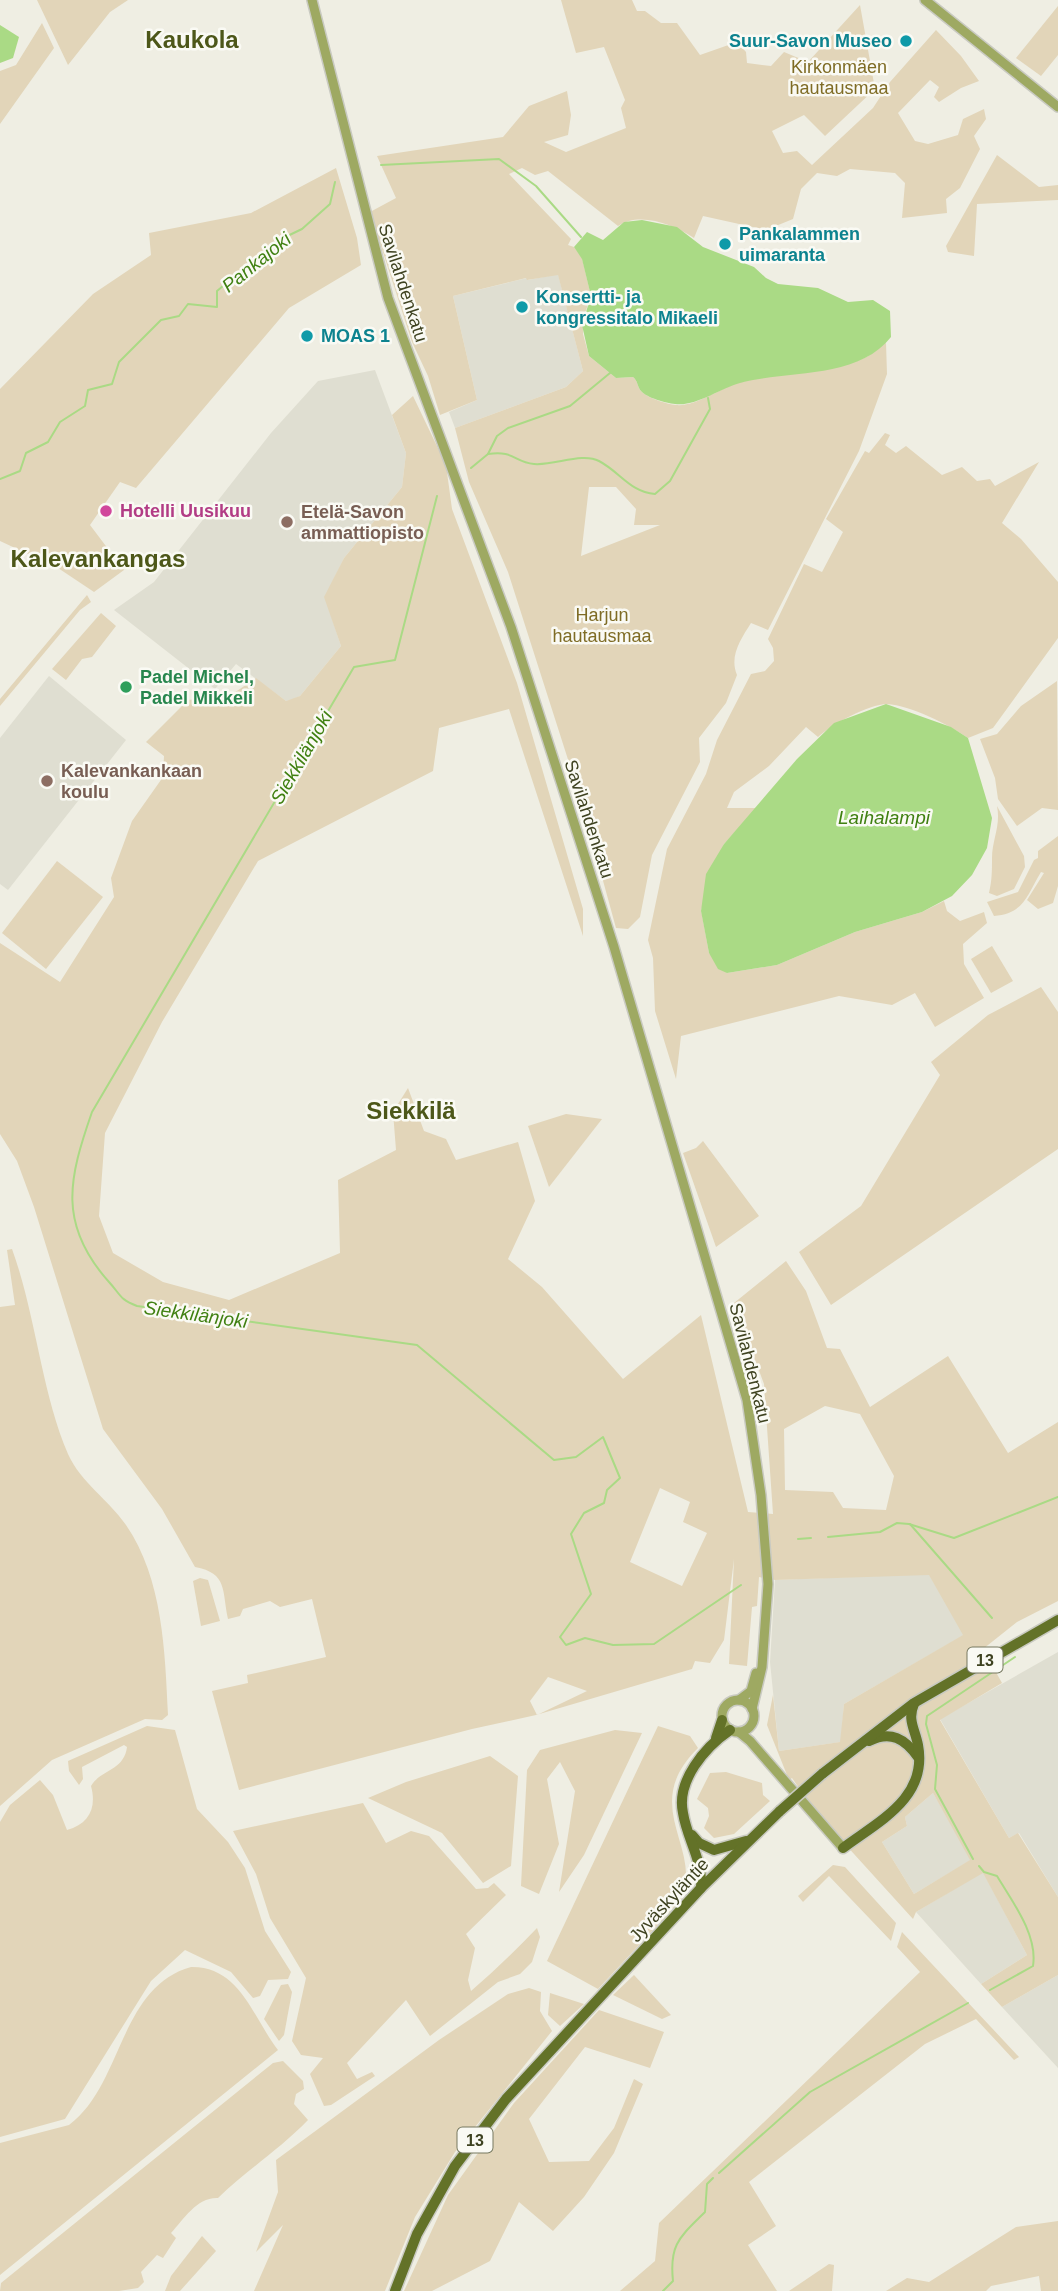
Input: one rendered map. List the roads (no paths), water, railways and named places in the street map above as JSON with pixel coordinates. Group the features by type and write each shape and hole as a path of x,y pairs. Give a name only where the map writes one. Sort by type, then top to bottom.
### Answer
{"highway":[{"name":"Jyväskyläntie","path":"396,2291 417,2234 455,2166 506,2099 747,1841 822,1774 914,1703 1058,1620"},
{"path":"843,1848 910,1794 919,1774 919,1758 910,1720 914,1703"},
{"path":"712,1745 722,1720"},
{"path":"701,1888 700,1866 682,1813 683,1791 696,1764 712,1745 734,1731"},
{"path":"853,1749 877,1737 890,1736 902,1739 919,1758"},
{"path":"688,1831 699,1843 714,1850 747,1841"}],"main road":[{"name":"Savilahdenkatu","path":"312,0 387,298 515,640 614,947 747,1400 761,1495 768,1584 758,1692 753,1714"},
{"path":"925,0 1058,107"},
{"name":"Savilahdenkatu","path":"739,1700 751,1691 761,1662"},
{"path":"769,1763 754,1735 753,1714 739,1700 726,1705 722,1720 769,1763 843,1848"},
{"path":"734,1731 748,1728 753,1714"}],"water":[{"path":"0,25 19,37 13,58 0,63"},
{"path":"642,220 677,227 703,247 754,267 778,284 818,288 848,302 873,300 890,311 891,337 877,351 841,367 740,383 691,403 667,403 648,396 641,391 633,377 616,378 589,356 582,325 591,296 582,259 574,247 587,232 603,240 624,222"},
{"name":"Laihalampi","path":"886,704 951,727 968,738 992,818 987,848 972,875 952,896 922,912 855,932 777,965 727,973 718,969 709,953 701,911 706,874 724,844 797,759 834,723"}],"waterway":[{"name":"Pankajoki","path":"381,165 499,159 536,186 581,237"},
{"name":"Pankajoki","path":"0,479 20,471 26,453 48,442 60,422 85,406 88,390 112,384 119,362 161,320 179,316 188,304 217,307 217,291 277,241 302,229 330,204 335,182"},
{"name":"Siekkilänjoki","path":"471,468 488,454 497,436 508,428 570,406 610,373"},
{"path":"488,454 509,455 534,464 592,459 606,465 639,490 655,494 670,481 710,409 708,398"},
{"name":"Siekkilänjoki","path":"437,496 395,660 354,667 92,1112 74,1180 72,1200 75,1220 81,1240 92,1261 121,1296 137,1306 417,1345 554,1460 576,1457 603,1437 620,1478 607,1490 604,1503 584,1513 571,1534 591,1594 560,1637 566,1645 585,1638 613,1645 654,1644 741,1585"},
{"path":"828,1537 880,1532 897,1523 954,1538 1058,1497"},
{"path":"910,1524 992,1618"},
{"path":"798,1539 811,1538"},
{"path":"973,1859 935,1789 937,1765 926,1724 927,1716 1015,1657"},
{"path":"979,1866 984,1872 997,1876 1010,1896 1028,1930 1034,1954 1033,1966 990,1990"},
{"path":"719,2173 810,2092 968,2003"},
{"path":"663,2291 673,2281 673,2258 678,2242 705,2212 707,2184 713,2178"}],"place":[{"name":"Suur-Savon Museo","path":"906,41"},
{"name":"Pankalammen uimaranta","path":"725,244"},
{"name":"Konsertti- ja kongressitalo Mikaeli","path":"522,307"},
{"name":"MOAS 1","path":"307,336"},
{"name":"Hotelli Uusikuu","path":"106,511"},
{"name":"Etelä-Savon ammattiopisto","path":"287,522"},
{"name":"Padel Michel, Padel Mikkeli","path":"126,687"},
{"name":"Kalevankankaan koulu","path":"47,781"}],"district":[{"name":"Kaukola","path":"192,40"},
{"name":"Kalevankangas","path":"98,559"},
{"name":"Siekkilä","path":"411,1111"}],"park label":[{"name":"Kirkonmäen hautausmaa","path":"839,77"},
{"name":"Harjun hautausmaa","path":"602,625"}]}
